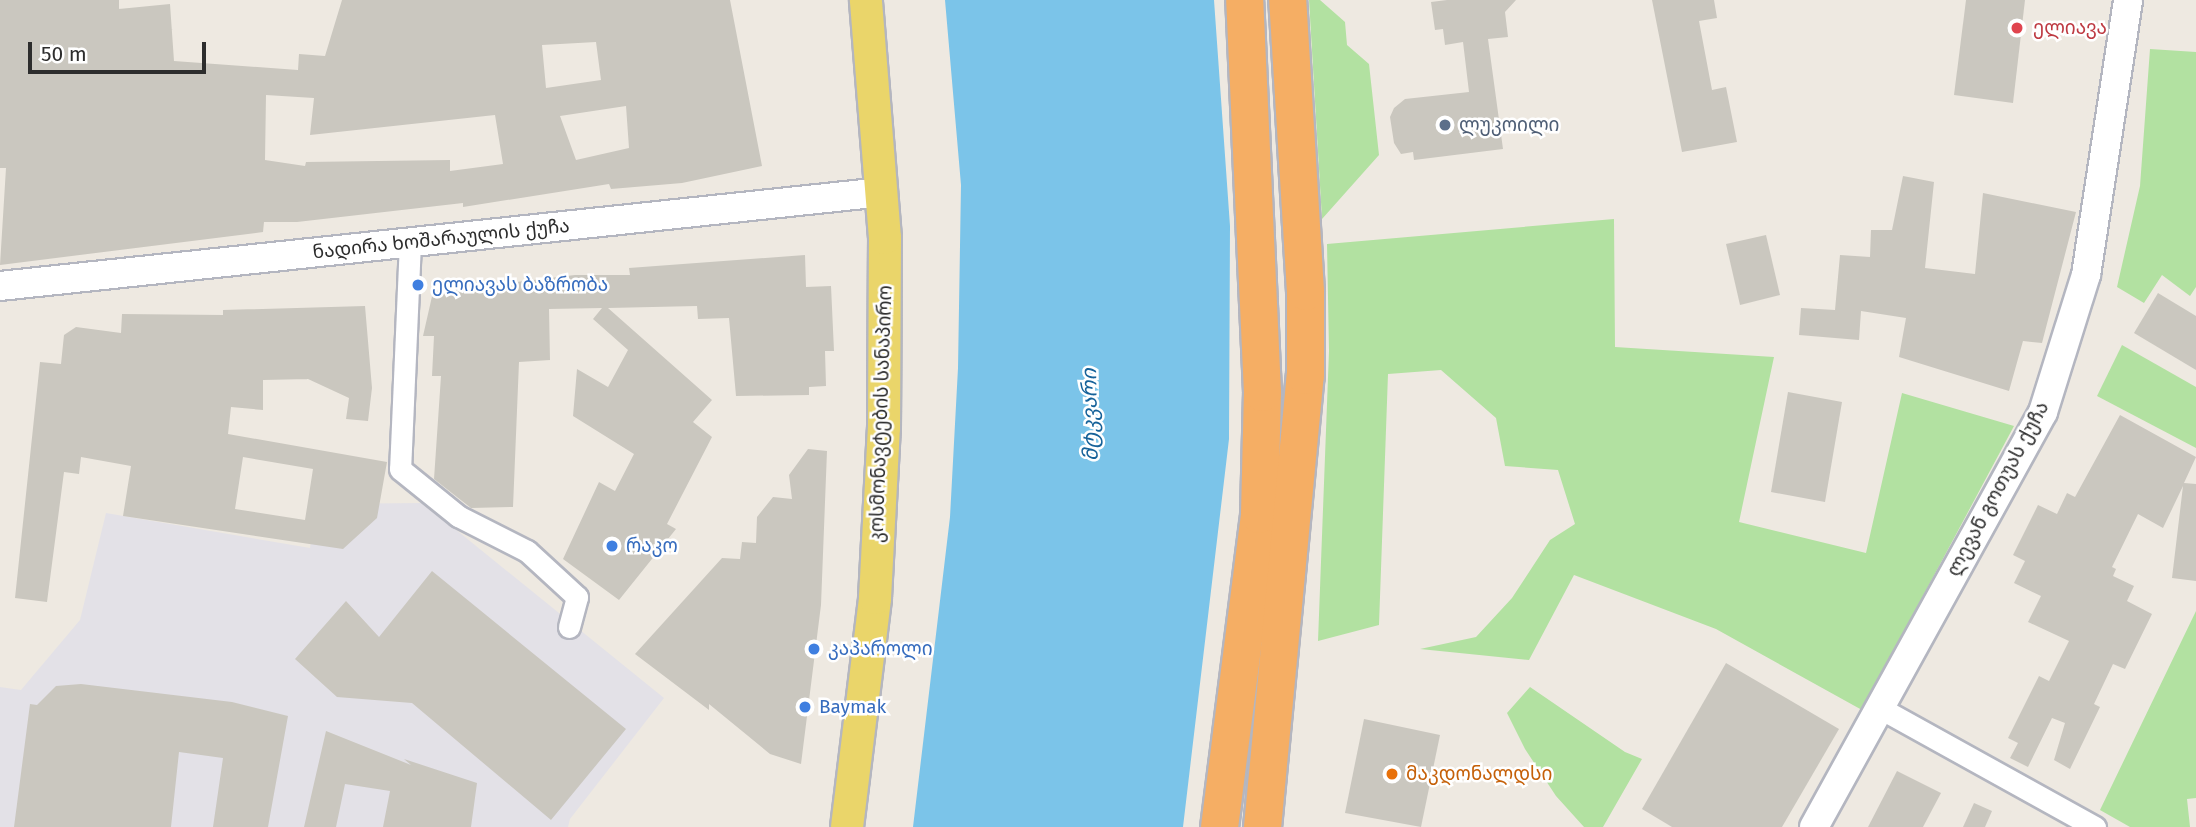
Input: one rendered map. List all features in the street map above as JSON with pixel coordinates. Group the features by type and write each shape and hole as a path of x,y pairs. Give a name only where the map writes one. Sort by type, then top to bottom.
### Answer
{"highway":[{"path":"1219,827 1259,514 1262,405 1244,0"},
{"path":"1262,827 1305,375 1305,291 1287,0"}],"main road":[{"name":"კოსმონავტების სანაპირო","path":"847,827 875,598 884,428 882,192 866,0"}],"street":[{"name":"ლევან გოთუას ქუჩა","path":"1814,827 2043,412 2086,275 2128,0"},
{"name":"ნადირა ხოშარაულის ქუჩა","path":"0,286 882,192"},
{"path":"410,242 400,469 458,516 527,551 577,597 569,626"},
{"path":"1880,708 2095,827"}],"shaded area":[{"path":"423,503 664,698 570,819 568,827 0,827 0,687 21,690 80,620 106,513 310,548 317,504"}],"green space":[{"path":"1309,0 1320,0 1345,22 1347,45 1369,64 1379,155 1322,219"},
{"path":"2150,49 2196,52 2196,287 2190,296 2162,275 2144,303 2117,287 2140,186"},
{"path":"1614,219 1615,347 1774,357 1739,522 1866,553 1902,393 2014,426 1862,710 1716,629 1574,575 1529,660 1420,649 1476,637 1512,598 1550,540 1575,524 1558,470 1505,466 1496,418 1441,370 1388,374 1379,625 1318,641 1329,351 1327,244"},
{"path":"2122,345 2196,387 2196,448 2097,396"},
{"path":"2196,611 2196,798 2187,799 2190,827 2130,827 2100,810"},
{"path":"1530,687 1625,752 1642,759 1603,827 1584,827 1556,796 1525,749 1507,713"}],"water":[{"name":"მტკვარი","path":"945,0 1214,0 1230,226 1229,439 1183,827 913,827 950,517 958,368 961,185"}],"building":[{"path":"0,0 119,0 119,9 170,4 174,61 298,70 299,54 325,56 342,0 730,0 762,166 682,183 611,189 609,184 463,207 463,203 297,222 264,222 263,232 0,265 6,168 0,168","holes":["596,42 601,80 546,88 542,45","266,95 314,98 310,135 495,115 503,164 450,171 450,160 306,162 305,166 265,160","626,106 629,148 576,160 560,116"]},
{"path":"1516,0 1505,12 1508,37 1488,39 1503,149 1414,160 1413,152 1401,154 1394,143 1390,117 1394,108 1405,99 1469,92 1463,42 1445,45 1443,29 1435,30 1431,2"},
{"path":"1652,0 1714,0 1717,18 1699,21 1712,90 1726,87 1737,142 1682,152"},
{"path":"1966,0 2025,0 2013,103 1954,95"},
{"path":"1903,176 1934,182 1925,268 1975,274 1983,193 2076,212 2042,343 2023,341 2009,391 1899,357 1906,318 1861,311 1859,340 1799,335 1801,308 1835,310 1840,255 1870,257 1871,230 1892,230"},
{"path":"1766,235 1780,295 1740,305 1726,244"},
{"path":"805,255 806,287 831,286 834,351 825,351 826,386 809,387 809,395 736,396 729,318 698,319 697,306 608,308 712,400 693,422 712,437 667,524 676,529 619,600 563,559 599,482 615,491 634,454 573,416 577,369 608,387 628,350 593,319 602,308 549,309 550,360 519,362 513,507 471,508 434,479 441,376 432,376 434,336 423,336 433,292 575,275 630,275 629,268"},
{"path":"2158,293 2196,316 2196,370 2134,333"},
{"path":"365,306 372,388 368,421 346,419 349,398 308,379 263,380 263,410 231,407 228,434 387,462 377,518 343,549 123,516 131,466 81,457 79,474 64,472 47,602 15,598 40,362 61,364 64,335 76,327 121,333 122,314 223,315 223,310","holes":["243,457 313,469 305,520 235,509"]},
{"path":"1788,392 1842,402 1825,502 1771,492"},
{"path":"2120,415 2196,457 2184,483 2196,484 2196,581 2172,578 2183,486 2163,528 2138,514 2112,567 2116,569 2113,576 2134,586 2127,601 2152,614 2125,669 2113,664 2094,704 2100,707 2070,769 2054,760 2065,723 2052,718 2028,767 2010,758 2018,743 2008,738 2039,676 2049,681 2069,641 2028,622 2041,596 2014,583 2025,561 2013,555 2038,505 2057,514 2067,493 2075,497"},
{"path":"808,449 827,451 821,605 801,764 770,754 709,704 709,710 635,654 722,558 740,559 742,542 756,543 757,517 773,497 792,499 789,475"},
{"path":"432,571 626,729 551,820 412,703 337,697 295,659 346,601 379,637"},
{"path":"1726,663 1839,729 1782,827 1672,827 1642,809"},
{"path":"81,684 232,702 288,716 268,827 213,827 223,758 179,752 171,827 14,827 30,704 37,705 56,686"},
{"name":"მაკდონალდსი","path":"1364,719 1440,735 1421,827 1345,813"},
{"path":"326,731 411,765 404,759 477,783 471,827 383,827 390,791 345,784 336,827 304,827"},
{"path":"1897,771 1941,793 1923,827 1868,827"},
{"path":"1974,803 1992,811 1985,827 1963,827"}],"place":[{"name":"ელიავა","path":"2017,28"},
{"name":"ლუკოილი","path":"1445,125"},
{"name":"ელიავას ბაზრობა","path":"418,285"},
{"name":"რაკო","path":"612,546"},
{"name":"კაპაროლი","path":"814,649"},
{"name":"Baymak","path":"805,707"},
{"name":"მაკდონალდსი","path":"1392,774"}]}
